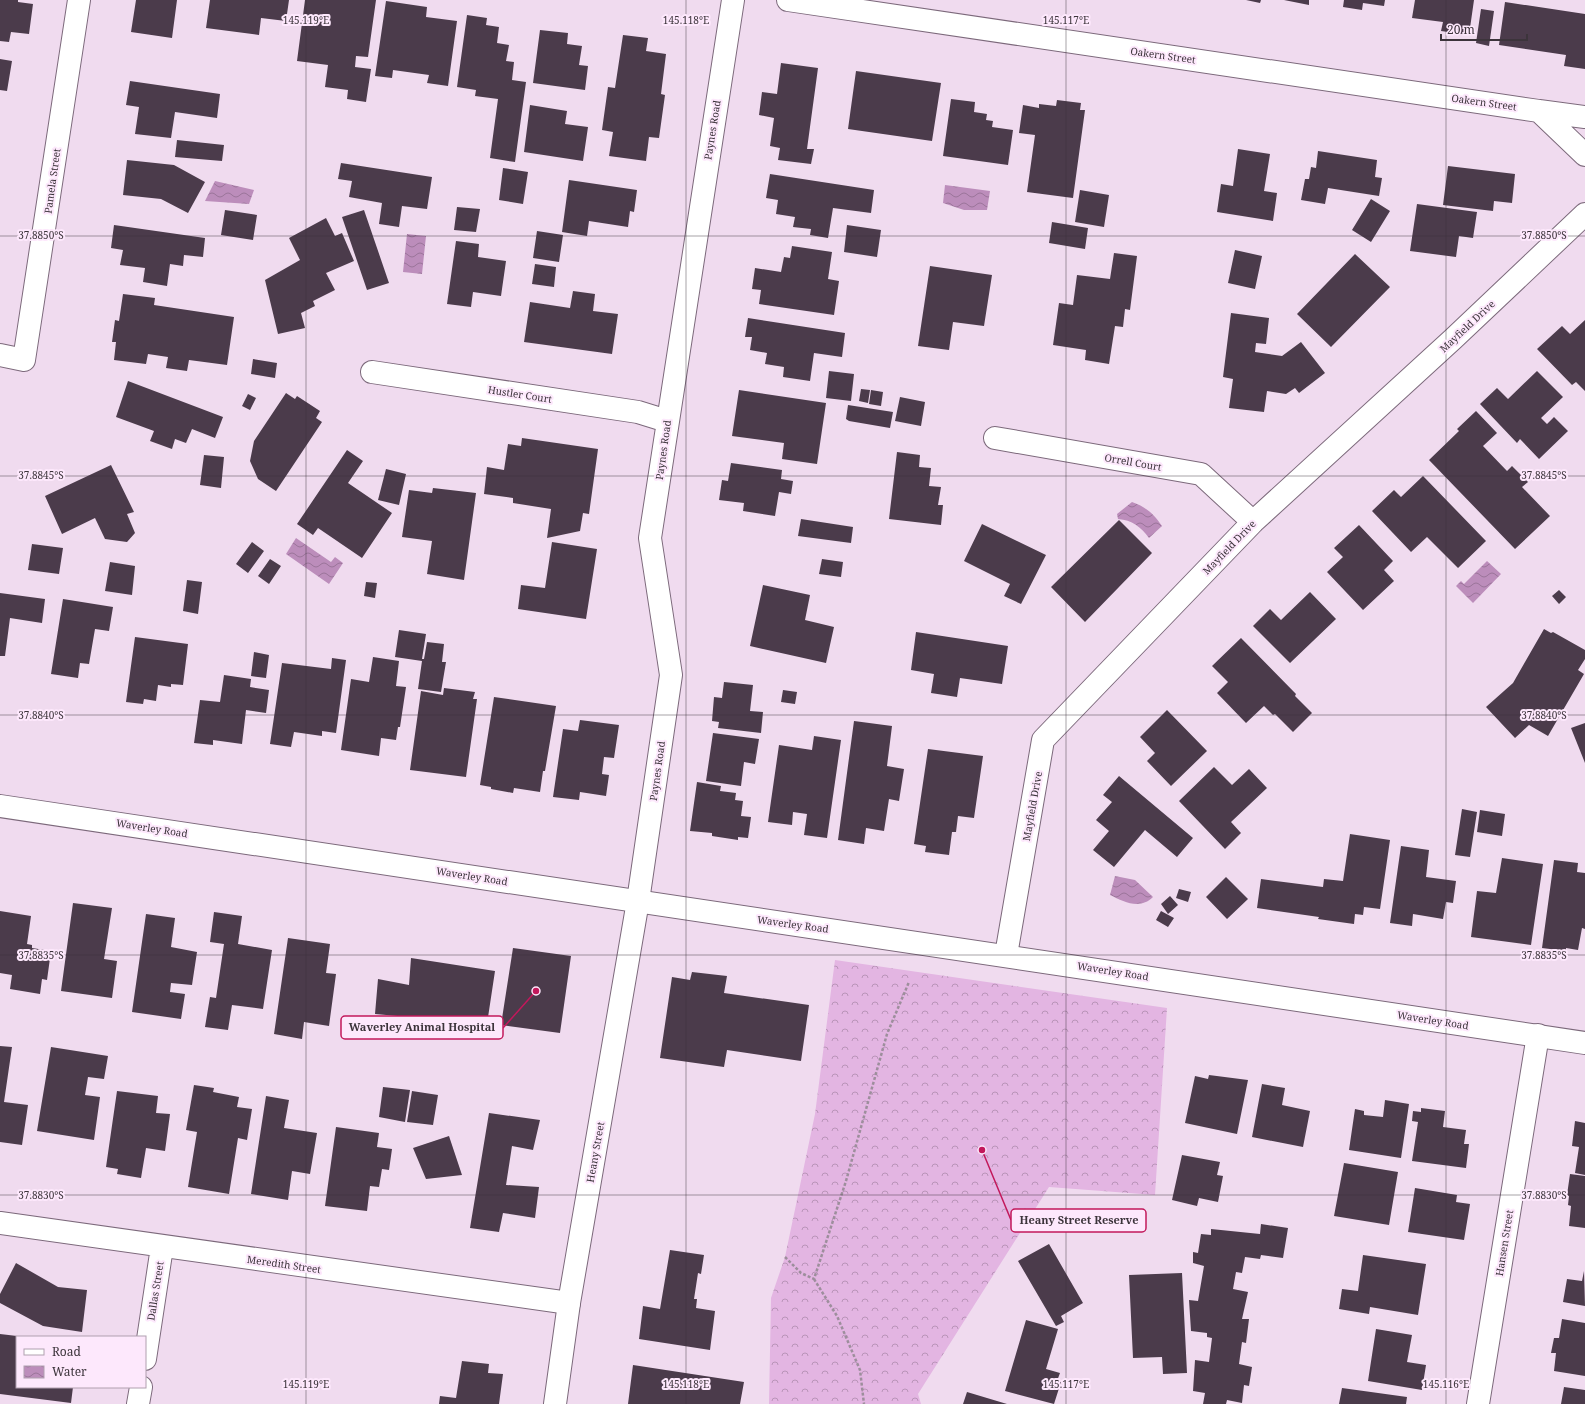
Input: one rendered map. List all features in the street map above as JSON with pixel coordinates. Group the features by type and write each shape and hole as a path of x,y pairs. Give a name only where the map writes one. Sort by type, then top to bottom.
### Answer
{"street":[{"name":"Pamela Street","path":"0,355 24,360 79,0"},
{"name":"Paynes Road","path":"638,901 671,675 650,538 733,0"},
{"name":"Oakern Street","path":"788,0 1585,117"},
{"path":"1539,111 1585,155"},
{"name":"Mayfield Drive","path":"1006,955 1043,740 1253,522 1453,339 1585,214"},
{"name":"Hustler Court","path":"372,372 638,412 667,421"},
{"name":"Orrell Court","path":"995,438 1201,474 1253,522"},
{"name":"Waverley Road","path":"0,806 1006,955 1585,1043"},
{"name":"Heany Street","path":"555,1404 569,1304 638,901"},
{"name":"Hansen Street","path":"1478,1404 1538,1035"},
{"name":"Meredith Street","path":"0,1223 569,1304"},
{"name":"Dallas Street","path":"146,1352 162,1247"},
{"path":"138,1404 141,1388"}],"path":[{"path":"814,1280 846,1181 887,1034 909,982"},
{"path":"785,1257 802,1273 814,1280 837,1316 860,1370 864,1404"}],"green space":[{"path":"835,960 1167,1008 1155,1195 1049,1187 918,1394 921,1404 769,1404 771,1298 785,1257 815,1114"}],"water":[{"path":"215,181 254,190 249,204 205,201"},
{"path":"945,185 990,191 987,210 964,210 943,203"},
{"path":"407,234 426,236 422,274 403,272"},
{"path":"1132,502 1149,511 1162,526 1149,538 1136,525 1128,521 1118,519 1117,514"},
{"path":"296,538 331,562 335,557 343,563 329,584 286,554"},
{"path":"1487,561 1501,574 1473,603 1456,586 1461,581 1464,584"},
{"path":"1115,876 1135,880 1153,897 1143,903 1132,904 1110,895"}],"building":[{"path":"0,0 18,0 18,2 33,4 29,34 11,32 9,42 0,41"},
{"path":"136,0 177,0 172,38 131,32"},
{"path":"210,0 289,0 286,21 261,18 259,35 206,28"},
{"path":"305,0 376,0 368,57 356,56 355,67 371,69 366,102 347,99 348,90 325,87 328,65 297,61"},
{"path":"1246,0 1261,0 1260,3"},
{"path":"1284,0 1309,0 1309,5"},
{"path":"1344,0 1385,0 1384,6 1363,3 1362,10 1343,7"},
{"path":"1415,0 1474,0 1469,35 1441,31 1443,22 1412,18"},
{"path":"386,1 427,7 426,17 457,21 448,86 427,83 429,75 393,70 392,78 375,76"},
{"path":"1505,2 1585,14 1585,69 1564,66 1566,55 1499,45"},
{"path":"1481,9 1494,11 1489,46 1476,43"},
{"path":"467,15 487,18 486,25 499,27 497,43 509,45 506,61 514,62 512,80 526,82 515,162 490,158 498,99 475,96 476,90 457,87"},
{"path":"540,30 568,33 567,44 582,46 579,65 588,66 585,90 533,83"},
{"path":"623,35 648,38 646,51 666,54 661,94 665,95 659,138 649,137 646,161 609,156 613,132 602,130 608,87 615,88"},
{"path":"0,59 12,61 7,91 0,90"},
{"path":"781,63 818,68 807,149 814,149 811,164 778,160 780,148 770,146 774,118 759,115 762,92 777,94"},
{"path":"856,71 941,83 932,141 848,129"},
{"path":"130,81 220,94 217,118 175,112 171,138 135,134 139,107 126,105"},
{"path":"951,99 975,102 974,112 987,114 986,120 993,121 992,127 1013,130 1008,165 943,156"},
{"path":"1057,100 1081,103 1080,110 1085,110 1073,198 1027,192 1035,135 1019,133 1023,105 1039,108 1039,104 1056,106"},
{"path":"530,105 567,111 565,124 588,127 583,161 524,152"},
{"path":"177,140 224,145 222,161 175,157"},
{"path":"1238,149 1270,154 1264,191 1277,193 1273,221 1217,212 1221,184 1233,186"},
{"path":"1318,151 1377,160 1375,177 1382,178 1379,196 1328,188 1325,204 1301,200 1305,179 1309,179 1311,167 1316,168"},
{"path":"127,160 174,165 205,182 188,213 161,199 123,195"},
{"path":"341,163 432,177 427,209 402,206 399,227 379,224 382,203 349,197 352,181 338,179"},
{"path":"1448,166 1515,174 1512,203 1494,201 1493,211 1443,205"},
{"path":"503,168 528,172 523,204 499,200"},
{"path":"770,174 874,190 871,213 833,208 828,238 810,235 811,229 793,227 795,217 776,214 778,200 766,198"},
{"path":"569,180 637,190 634,212 630,211 628,227 589,221 587,236 562,232"},
{"path":"1080,190 1109,195 1104,227 1075,222"},
{"path":"1371,199 1390,211 1371,242 1352,230"},
{"path":"1417,204 1477,212 1473,238 1459,236 1456,257 1410,251"},
{"path":"457,207 480,209 476,232 454,230"},
{"path":"225,210 257,215 253,240 221,235"},
{"path":"364,210 389,283 367,290 342,217"},
{"path":"326,218 335,236 342,233 354,261 326,273 335,290 313,301 315,306 301,313 305,328 278,334 265,280 300,260 289,238"},
{"path":"1052,222 1088,228 1085,249 1049,243"},
{"path":"114,225 205,238 203,257 184,255 183,266 170,264 167,286 143,282 145,268 120,265 123,250 111,248"},
{"path":"847,225 881,230 877,257 844,252"},
{"path":"537,231 563,235 559,262 533,258"},
{"path":"456,241 479,244 478,257 506,261 501,296 473,292 471,307 447,304"},
{"path":"792,246 832,252 828,279 839,281 834,315 759,304 761,290 752,289 755,268 781,272 784,257 790,258"},
{"path":"1235,250 1262,256 1255,289 1228,283"},
{"path":"1114,253 1137,256 1130,310 1125,309 1123,327 1115,326 1109,364 1085,360 1086,350 1053,345 1059,303 1073,305 1077,275 1110,279"},
{"path":"1355,254 1390,287 1331,347 1297,314"},
{"path":"535,264 556,267 554,287 532,284"},
{"path":"930,266 992,275 984,326 953,322 949,350 918,346"},
{"path":"573,291 595,294 593,311 618,314 612,354 524,342 530,302 570,308"},
{"path":"123,294 155,298 154,305 234,317 227,365 189,360 187,371 166,368 168,357 148,354 146,364 114,360 116,342 112,342 115,320 119,321"},
{"path":"1231,313 1269,318 1266,344 1256,343 1255,352 1282,356 1301,342 1325,373 1299,393 1295,388 1286,394 1267,391 1264,412 1229,408 1233,379 1223,377"},
{"path":"748,318 845,333 842,357 814,353 810,381 783,377 784,367 765,364 767,353 750,350 752,337 745,337"},
{"path":"1585,320 1585,391 1576,382 1572,385 1537,349 1562,326 1570,334"},
{"path":"253,359 277,363 275,378 251,374"},
{"path":"829,371 854,374 851,401 826,398"},
{"path":"1537,371 1563,397 1541,418 1547,424 1554,417 1568,431 1539,459 1520,439 1517,443 1480,404 1497,388 1508,399"},
{"path":"128,381 223,417 215,438 192,429 186,443 175,439 172,449 150,441 154,431 116,417"},
{"path":"861,389 870,390 868,403 859,401"},
{"path":"739,390 826,403 817,464 782,459 784,443 732,436"},
{"path":"871,390 883,392 881,406 869,404"},
{"path":"286,393 295,399 297,396 320,411 316,418 322,422 276,491 258,479 250,461 254,441"},
{"path":"248,394 256,398 250,410 242,406"},
{"path":"900,397 925,402 921,426 895,421"},
{"path":"848,405 893,412 890,428 849,421 846,419"},
{"path":"1476,411 1497,433 1483,446 1507,471 1512,466 1528,482 1522,487 1550,516 1515,549 1429,460 1459,431 1457,429"},
{"path":"522,438 598,449 589,514 583,513 580,531 547,538 551,509 513,503 513,498 484,494 487,467 504,470 508,444 521,446"},
{"path":"347,450 363,461 348,483 392,513 362,558 318,528 313,535 297,524"},
{"path":"897,452 920,455 919,467 931,468 929,486 941,487 938,505 943,505 941,525 889,519"},
{"path":"204,455 224,457 221,488 200,485"},
{"path":"731,463 782,470 781,479 793,481 791,494 779,492 775,516 743,511 744,503 719,500 722,480 728,481"},
{"path":"111,465 134,512 127,514 135,533 127,542 105,539 95,518 62,534 45,496"},
{"path":"386,469 406,474 399,505 378,500"},
{"path":"1423,476 1486,541 1458,568 1427,537 1411,552 1372,511 1394,490 1401,497"},
{"path":"433,488 476,493 464,580 427,574 432,541 402,537 409,490 432,493"},
{"path":"801,519 853,527 851,543 798,536"},
{"path":"1119,520 1152,553 1085,622 1051,587"},
{"path":"982,524 1046,555 1021,604 1004,596 1010,584 964,561"},
{"path":"1359,525 1393,561 1384,570 1394,581 1363,610 1327,572 1343,557 1334,548"},
{"path":"252,542 264,551 248,573 236,564"},
{"path":"552,542 597,549 586,619 518,609 521,585 545,588"},
{"path":"32,544 63,548 59,574 28,570"},
{"path":"270,559 281,566 269,584 258,576"},
{"path":"822,559 843,562 841,577 819,574"},
{"path":"110,562 135,566 132,595 105,591"},
{"path":"187,580 202,582 198,614 183,611"},
{"path":"366,582 377,583 375,598 364,596"},
{"path":"763,585 810,595 805,620 834,627 826,663 750,646"},
{"path":"1559,590 1566,597 1559,604 1552,596"},
{"path":"1310,592 1336,619 1290,663 1253,626 1270,609 1281,620"},
{"path":"0,593 45,599 42,623 10,618 5,656 0,656"},
{"path":"63,599 113,607 109,631 95,629 89,664 80,663 78,678 51,674"},
{"path":"1544,629 1551,633 1553,632 1585,650 1585,659 1578,670 1584,674 1548,736 1529,725 1515,738 1486,707 1513,683"},
{"path":"399,630 426,634 422,659 424,659 427,642 444,644 442,662 446,662 441,692 418,689 422,661 395,657"},
{"path":"916,632 1008,646 1002,684 960,678 957,697 931,693 934,674 911,670"},
{"path":"135,637 188,644 183,685 171,684 171,687 158,685 156,701 144,699 143,704 126,702"},
{"path":"1241,638 1296,694 1295,696 1312,713 1293,732 1275,714 1273,715 1264,706 1246,723 1217,693 1228,682 1212,666"},
{"path":"254,652 269,655 266,678 251,676"},
{"path":"373,657 399,661 396,686 406,687 400,727 398,727 396,740 381,738 379,756 341,750 351,679 369,682"},
{"path":"332,658 346,660 336,733 322,731 322,736 294,732 291,747 270,744 282,663 331,669"},
{"path":"224,675 251,679 250,687 269,690 266,713 246,710 242,744 213,740 213,745 194,743 200,700 220,702"},
{"path":"724,682 753,685 750,711 763,712 761,733 718,728 719,722 712,721 714,697 722,698"},
{"path":"444,688 475,692 473,699 477,699 466,777 410,770 421,691 443,695"},
{"path":"783,690 797,692 795,704 781,702"},
{"path":"494,697 556,706 540,792 514,788 513,793 491,789 491,787 480,785"},
{"path":"1167,710 1207,751 1171,786 1147,761 1155,753 1140,737"},
{"path":"580,720 619,725 614,758 604,757 602,774 609,775 606,796 580,792 579,800 553,797 563,729 578,731"},
{"path":"854,721 892,726 887,766 904,769 899,801 889,799 884,831 866,828 864,844 838,840"},
{"path":"1585,723 1585,763 1571,728"},
{"path":"713,733 759,739 755,764 744,762 741,786 706,781"},
{"path":"814,736 841,740 827,838 804,835 807,814 793,812 792,825 768,822 779,745 812,750"},
{"path":"928,749 983,756 974,818 958,816 956,832 952,832 949,855 925,852 926,846 914,844"},
{"path":"1214,767 1232,785 1249,769 1267,788 1231,822 1241,833 1225,849 1179,801"},
{"path":"1119,776 1193,838 1177,857 1145,830 1114,867 1093,850 1109,831 1096,820 1112,802 1103,795"},
{"path":"697,782 721,786 720,791 736,793 735,800 743,801 741,816 751,817 748,838 738,837 738,840 712,836 712,833 690,831"},
{"path":"1462,809 1477,812 1470,857 1455,855"},
{"path":"1480,810 1505,814 1502,836 1477,832"},
{"path":"1350,834 1390,840 1380,909 1364,907 1363,915 1355,914 1354,924 1318,919 1319,917 1257,908 1261,879 1323,887 1324,879 1343,881"},
{"path":"1401,846 1429,850 1426,877 1456,881 1453,903 1446,902 1443,919 1413,914 1412,926 1390,923"},
{"path":"1502,858 1543,864 1531,945 1471,937 1477,891 1496,893"},
{"path":"1554,860 1578,863 1577,872 1585,873 1585,929 1582,928 1578,950 1566,948 1566,951 1542,948"},
{"path":"1226,877 1248,899 1227,919 1206,897"},
{"path":"1179,889 1191,892 1188,902 1176,898"},
{"path":"1170,896 1178,905 1168,914 1161,904"},
{"path":"73,903 112,908 104,959 117,961 112,998 61,991"},
{"path":"0,911 31,916 27,944 32,945 32,948 51,951 47,980 42,979 40,994 10,989 12,975 0,973"},
{"path":"1161,911 1174,918 1168,927 1156,920"},
{"path":"214,912 242,916 238,944 272,950 263,1009 232,1005 228,1030 205,1027 210,997 216,998 224,944 210,942"},
{"path":"146,914 175,918 171,947 197,952 192,985 171,983 170,992 185,994 181,1019 132,1012"},
{"path":"288,938 330,944 326,973 336,974 329,1026 304,1022 302,1039 274,1034"},
{"path":"513,948 571,956 560,1033 501,1025"},
{"path":"411,958 495,971 487,1024 375,1014 378,979 409,985"},
{"path":"692,972 727,976 724,993 809,1005 801,1061 727,1050 724,1067 660,1058 672,977 690,980"},
{"path":"0,1046 12,1047 4,1102 28,1105 22,1145 0,1142"},
{"path":"51,1047 108,1056 104,1079 88,1077 85,1095 100,1097 94,1140 37,1131"},
{"path":"1209,1075 1248,1080 1237,1134 1185,1123 1195,1076 1208,1079"},
{"path":"1262,1084 1285,1088 1282,1105 1310,1111 1303,1147 1252,1137"},
{"path":"194,1085 214,1088 213,1092 239,1097 237,1107 252,1109 247,1140 238,1138 229,1194 188,1187 197,1132 186,1130"},
{"path":"383,1087 410,1090 405,1122 379,1117"},
{"path":"117,1091 158,1096 156,1113 170,1114 165,1151 146,1148 141,1178 117,1174 118,1169 106,1167"},
{"path":"412,1091 438,1095 433,1125 407,1122"},
{"path":"266,1096 289,1100 284,1128 317,1133 310,1174 292,1171 288,1200 251,1194"},
{"path":"1385,1100 1409,1104 1401,1158 1349,1150 1355,1109 1364,1111 1364,1115 1383,1117"},
{"path":"1421,1108 1445,1111 1443,1127 1466,1130 1464,1144 1469,1144 1466,1168 1412,1161 1418,1122 1412,1121 1413,1111 1421,1112"},
{"path":"489,1113 540,1120 533,1150 512,1146 506,1185 539,1187 535,1218 503,1213 499,1232 470,1228"},
{"path":"1575,1121 1585,1123 1585,1175 1575,1173 1579,1147 1572,1146"},
{"path":"336,1127 379,1133 377,1147 392,1149 389,1170 382,1169 379,1187 370,1186 367,1211 325,1206"},
{"path":"449,1136 462,1175 426,1179 413,1148"},
{"path":"1182,1155 1220,1162 1217,1175 1223,1176 1218,1202 1199,1198 1197,1206 1172,1200"},
{"path":"1344,1163 1398,1172 1389,1225 1334,1216"},
{"path":"1570,1174 1585,1176 1585,1228 1569,1226 1571,1206 1568,1205 1569,1196 1567,1195"},
{"path":"1415,1188 1457,1195 1456,1202 1470,1204 1464,1240 1408,1232"},
{"path":"1261,1224 1288,1228 1283,1258 1261,1255 1260,1259 1245,1257 1242,1273 1236,1272 1233,1289 1248,1292 1242,1319 1249,1319 1246,1343 1242,1342 1239,1364 1252,1367 1249,1386 1244,1385 1242,1403 1227,1400 1226,1404 1203,1404 1205,1393 1193,1391 1195,1360 1209,1362 1212,1338 1207,1337 1207,1333 1191,1331 1189,1300 1198,1301 1204,1266 1193,1263 1193,1252 1198,1253 1201,1234 1211,1235 1211,1229 1260,1234"},
{"path":"1049,1244 1083,1303 1061,1316 1064,1322 1056,1326 1018,1261"},
{"path":"670,1250 704,1255 701,1274 698,1273 694,1299 697,1299 696,1308 715,1311 710,1350 639,1339 643,1306 660,1309"},
{"path":"1363,1255 1426,1264 1418,1315 1370,1307 1369,1314 1339,1309 1342,1289 1358,1291"},
{"path":"16,1263 58,1287 87,1290 82,1332 43,1326 0,1303 0,1294"},
{"path":"1584,1271 1585,1306 1563,1302 1567,1279 1582,1281"},
{"path":"1182,1273 1187,1373 1163,1374 1162,1357 1133,1358 1129,1275"},
{"path":"1562,1319 1585,1323 1585,1376 1554,1371 1556,1353 1551,1353 1554,1338 1559,1338"},
{"path":"1026,1320 1058,1329 1046,1369 1060,1373 1057,1381 1061,1382 1054,1404 1005,1391"},
{"path":"1376,1329 1412,1335 1407,1362 1426,1365 1422,1390 1368,1381"},
{"path":"0,1334 17,1336 16,1388 73,1388 71,1403 0,1394"},
{"path":"462,1361 489,1364 488,1373 503,1374 499,1404 439,1404 440,1396 456,1398"},
{"path":"633,1365 744,1382 740,1404 628,1404"},
{"path":"1564,1387 1585,1390 1585,1404 1561,1404"},
{"path":"1342,1388 1407,1397 1406,1404 1339,1404"},
{"path":"967,1392 1007,1404 963,1404"}],"place":[{"name":"Waverley Animal Hospital","path":"536,991"},
{"name":"Heany Street Reserve","path":"982,1150"}]}
